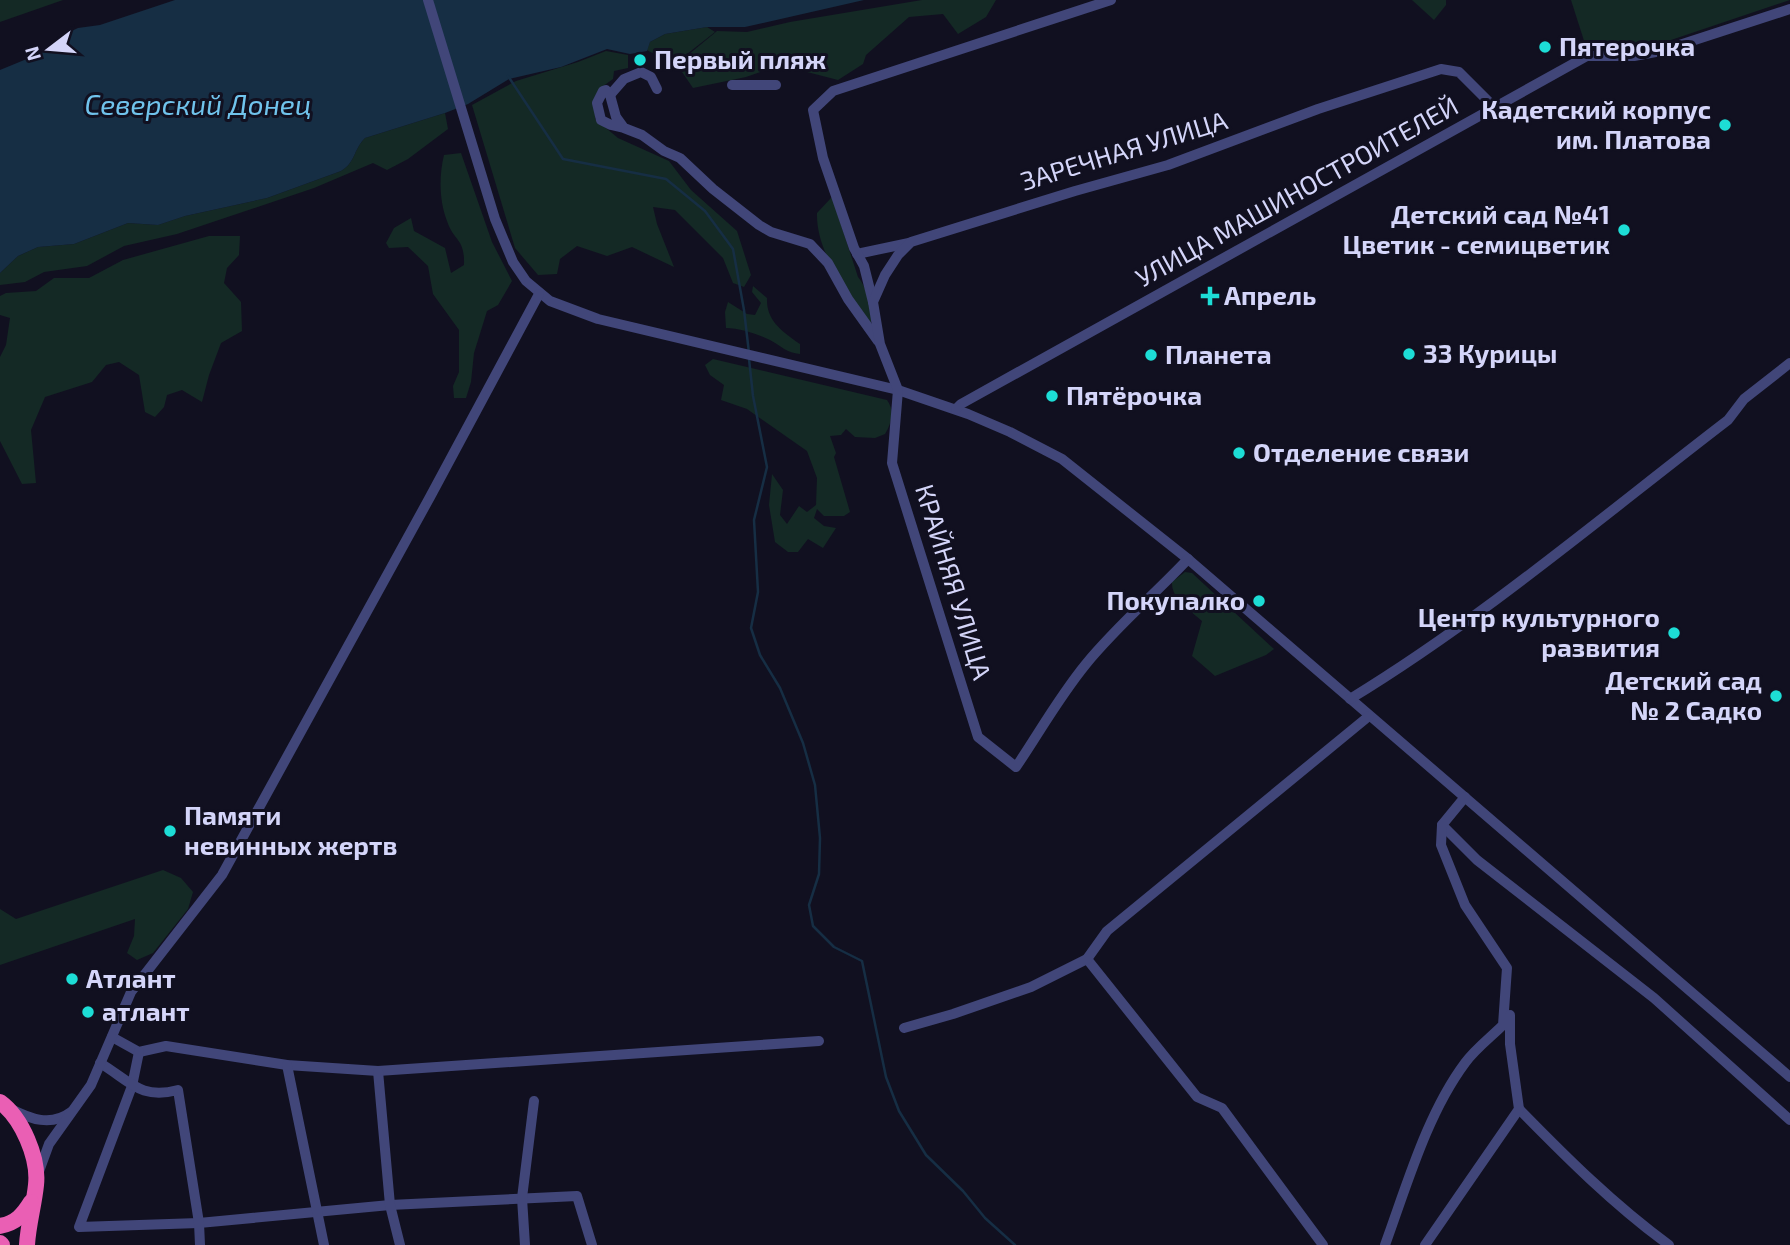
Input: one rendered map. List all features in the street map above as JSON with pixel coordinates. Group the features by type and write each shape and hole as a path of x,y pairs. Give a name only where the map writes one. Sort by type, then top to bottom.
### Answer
{"highway":[{"path":"4,1105 27,1140 36,1183 27,1245"},
{"path":"0,1226 14,1223 33,1200"}],"street":[{"path":"428,0 503,243 526,281 539,294 550,301 598,318 898,390 956,409 1010,432 1062,459 1188,559 1790,1077"},
{"path":"898,390 880,344 864,267 839,208 822,158 813,110 833,91 1111,0"},
{"name":"УЛИЦА МАШИНОСТРОИТЕЛЕЙ","path":"956,409 1587,56 1634,56 1661,51 1790,9"},
{"name":"ЗАРЕЧНАЯ УЛИЦА","path":"858,254 911,242 1168,165 1318,109 1441,69 1459,72 1494,107"},
{"path":"610,95 624,79 641,72 650,78 657,89"},
{"path":"732,85 776,85"},
{"path":"624,128 616,117 610,95 606,90 603,91 597,109 601,120 642,135 664,151 680,158 713,189 759,225 771,232 810,244 828,263 848,299 880,344"},
{"path":"873,302 886,273 911,242"},
{"path":"36,1183 49,1144 91,1085 131,992 222,875 539,294"},
{"path":"1350,699 1406,665 1457,629 1728,420 1744,399 1790,363"},
{"name":"КРАЙНЯЯ УЛИЦА","path":"898,390 892,463 904,502 978,737 1016,767 1059,698 1086,664 1109,637 1188,559"},
{"path":"904,1027 953,1014 1031,987 1087,958 1107,931 1369,716"},
{"path":"1385,1245 1421,1148 1450,1087 1466,1061 1503,1025 1507,968 1465,905 1441,845 1442,825 1465,797"},
{"path":"1442,825 1477,860 1654,998 1790,1120"},
{"path":"1087,958 1197,1097 1222,1108 1323,1245"},
{"path":"1507,997 1519,1109 1575,1166 1669,1245"},
{"path":"112,1037 139,1052 166,1046 287,1065 379,1071 819,1041"},
{"path":"139,1052 132,1086 79,1227 199,1223 390,1205 577,1196 592,1245"},
{"path":"100,1063 132,1086 158,1095 178,1090 199,1223 200,1245"},
{"path":"287,1065 324,1245"},
{"path":"379,1071 390,1205 400,1245"},
{"path":"525,1245 522,1198 534,1101"},
{"path":"4,1105 39,1120 55,1120 78,1106"},
{"path":"1426,1245 1519,1109"}],"green space":[{"path":"0,0 63,0 0,22"},
{"path":"922,0 996,0 986,17 958,34 943,14 909,17 866,55 863,64 838,80 780,65 746,77 693,88 682,72 688,55 717,31 747,32 790,22"},
{"path":"1412,0 1446,0 1446,5 1434,20"},
{"path":"1571,0 1790,0 1671,40 1586,47"},
{"path":"707,27 715,32 687,54 683,62 647,50 650,42 665,34"},
{"path":"606,51 628,55 628,68 614,71 613,79 599,89 595,119 618,138 669,161 691,190 737,231 751,275 744,287 733,283 723,258 675,210 653,207 674,267 632,247 607,256 577,246 560,259 557,274 538,275 515,248 472,105 516,81"},
{"path":"445,113 448,129 408,159 387,170 373,163 314,188 177,234 124,246 87,266 44,272 25,282 0,285 0,273 18,256 38,247 74,244 128,223 158,225 185,216 267,198 341,171 349,164 365,138"},
{"path":"461,153 492,242 512,281 498,305 487,311 474,353 471,382 466,398 454,398 453,386 459,372 459,330 433,294 428,266 408,247 389,248 386,243 394,228 411,218 414,231 445,248 451,273 464,265 463,250 444,213 441,188 444,155"},
{"path":"832,197 858,277 867,293 871,325 835,272 822,243 817,213"},
{"path":"209,236 240,236 239,255 227,268 224,283 241,302 242,331 221,343 202,402 182,390 167,395 164,407 155,417 145,412 139,375 119,362 106,365 92,382 45,397 31,430 36,483 22,484 0,441 0,357 6,345 10,318 0,315 0,296 6,293 36,291 54,278 89,278 123,260"},
{"path":"753,286 767,298 769,313 777,325 800,344 800,354 754,334 726,328 725,312 728,302 747,314 755,315 761,303 752,292"},
{"path":"713,359 887,400 892,417 885,434 875,438 855,437 846,429 841,435 830,436 850,512 844,516 824,516 817,509 814,518 824,526 836,528 823,548 808,539 798,552 788,552 775,542 769,505 772,474 783,490 780,515 787,524 799,506 807,512 816,505 817,478 807,451 747,409 721,400 724,385 710,375 705,365"},
{"path":"1185,572 1192,573 1274,649 1266,655 1215,676 1192,656 1202,621 1178,599 1172,582"},
{"path":"163,870 181,878 193,892 188,909 153,953 137,960 127,953 134,936 135,919 0,965 0,909 16,919"}],"water":[{"name":"Северский Донец","path":"175,0 864,0 745,27 707,27 665,34 650,42 647,51 630,54 607,49 561,67 509,79 468,104 365,138 349,164 341,171 267,198 185,216 158,225 128,223 74,244 38,247 18,256 0,273 0,70 34,56 61,36 78,28 100,25"}],"waterway":[{"path":"508,76 563,159 666,179 705,211 733,249 749,353"},
{"path":"749,359 753,396 767,467 754,520 758,592 751,628 760,655 780,688 803,743 815,785 820,838 819,874 809,905 813,926 834,947 862,961 886,1077 899,1111 926,1155 963,1191 985,1218 1015,1245"}],"place":[{"name":"Пятерочка","path":"1545,47"},
{"name":"Первый пляж","path":"640,60"},
{"name":"Кадетский корпус им. Платова","path":"1725,125"},
{"name":"Детский сад №41 Цветик - семицветик","path":"1624,230"},
{"name":"Апрель","path":"1210,296"},
{"name":"33 Курицы","path":"1409,354"},
{"name":"Планета","path":"1151,355"},
{"name":"Пятёрочка","path":"1052,396"},
{"name":"Отделение связи","path":"1239,453"},
{"name":"Покупалко","path":"1259,601"},
{"name":"Центр культурного развития","path":"1674,633"},
{"name":"Детский сад № 2 Садко","path":"1776,696"},
{"name":"Памяти невинных жертв","path":"170,831"},
{"name":"Атлант","path":"72,979"},
{"name":"атлант","path":"88,1012"}]}
